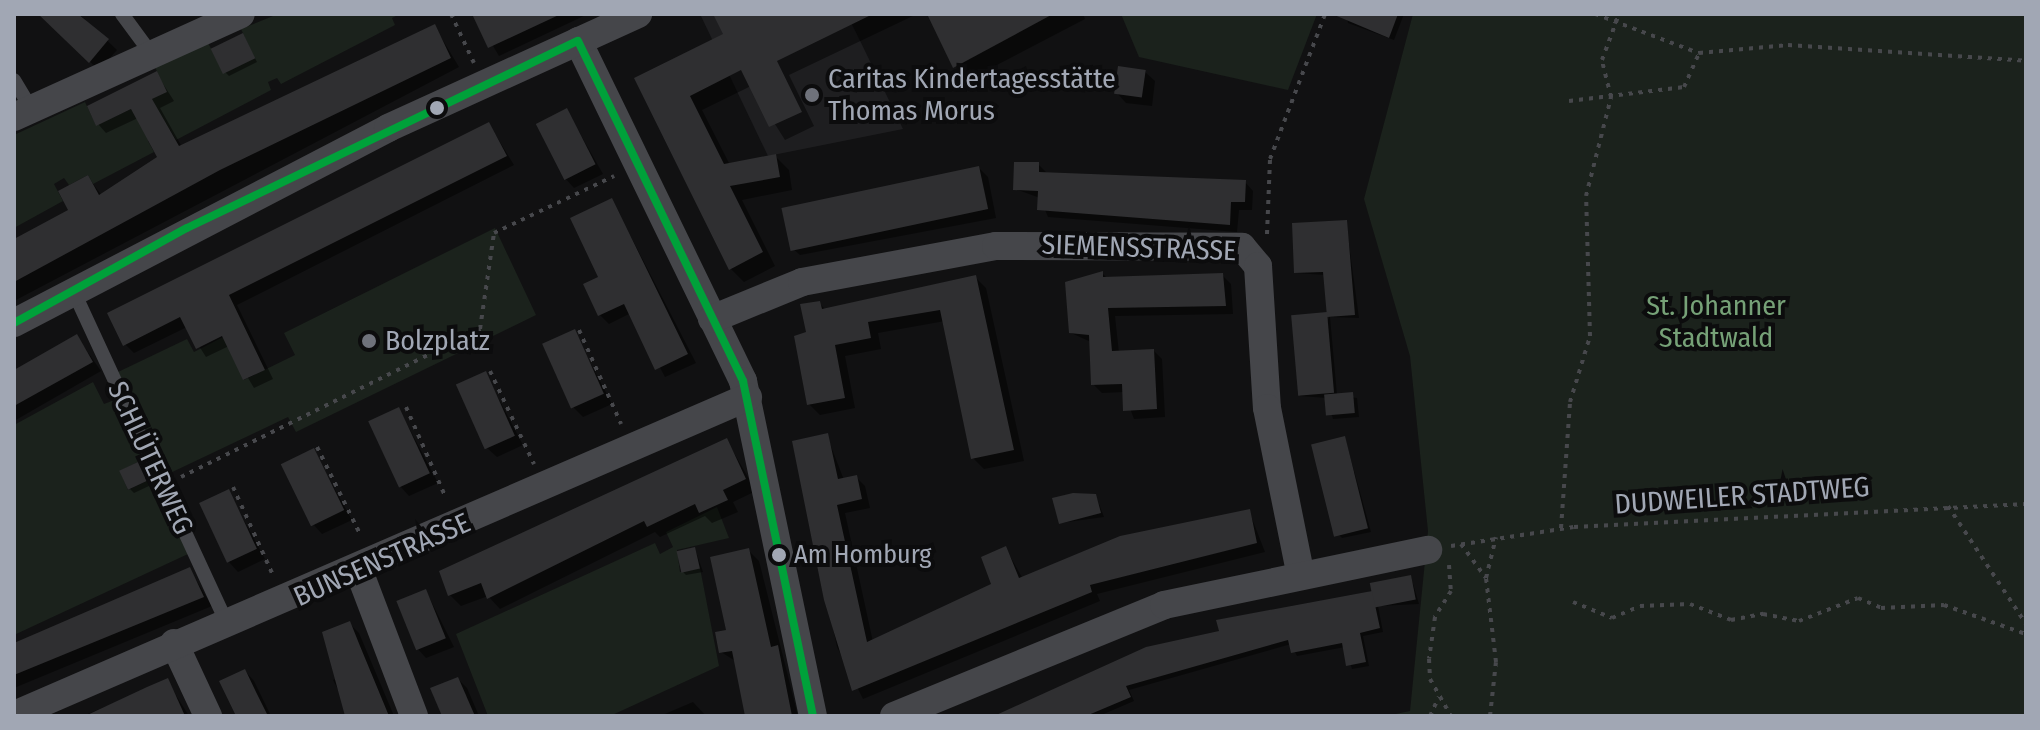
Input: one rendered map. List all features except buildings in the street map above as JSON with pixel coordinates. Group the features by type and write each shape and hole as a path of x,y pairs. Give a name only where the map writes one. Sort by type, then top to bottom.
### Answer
{"street":[{"path":"23,112 150,52 241,14"},
{"path":"14,323 73,290 483,83 638,14"},
{"path":"578,41 748,397 813,716"},
{"name":"SIEMENSSTRASSE","path":"712,319 802,282 996,246 1242,247 1258,266 1267,408 1300,572"},
{"name":"BUNSENSTRASSE","path":"14,715 174,643 228,626 367,567 748,397"},
{"path":"894,716 1124,618 1300,572 1438,548"},
{"path":"367,567 414,716"},
{"path":"174,643 208,716"}],"lane":[{"path":"122,14 150,52"},
{"path":"14,80 23,112"},
{"name":"SCHLÜTERWEG","path":"73,290 228,626"}],"path":[{"path":"451,14 483,83"},
{"path":"1267,231 1270,159 1325,14"},
{"path":"1595,14 1699,53 1788,45 2026,61"},
{"path":"1561,528 1570,402 1590,336 1586,196 1611,97 1602,60 1619,14"},
{"path":"1569,101 1684,87 1699,53"},
{"path":"163,486 480,329 494,233 600,183"},
{"path":"579,330 632,449"},
{"path":"490,371 545,488"},
{"path":"406,407 459,526"},
{"path":"317,447 367,567"},
{"path":"233,487 286,602"},
{"name":"DUDWEILER STADTWEG","path":"1486,578 1461,544 1561,528 2026,504"},
{"path":"1948,506 2026,624"},
{"path":"1490,716 1496,662 1486,578 1496,537"},
{"path":"1438,548 1451,591 1435,617 1429,659 1439,697 1451,716"},
{"path":"1573,602 1612,618 1640,606 1690,604 1731,620 1763,614 1799,621 1858,598 1881,608 1944,605 2026,634"},
{"path":"1430,716 1439,697"}],"shaded area":[{"name":"Caritas Kindertagesstätte Thomas Morus","path":"700,14 847,14 903,129 768,156"}],"green space":[{"path":"278,14 400,14 392,18 395,25 281,84 277,78 268,82 271,90 176,140 170,130 148,141 154,152 93,184 88,175 69,185 64,178 54,184 63,201 14,228 14,135 85,102 96,125 127,111 166,92 155,67 208,43 224,73 254,57 241,29"},
{"path":"1121,14 1317,14 1288,90 1139,57"},
{"name":"St. Johanner Stadtwald","path":"1413,14 2026,14 2026,716 1386,716 1410,711 1428,531 1410,356 1364,199"},
{"path":"495,228 536,315 296,432 288,417 166,475 118,372 187,339 194,352 223,337 244,380 295,355 284,333"},
{"path":"93,382 104,404 117,399 144,459 120,471 128,490 153,478 188,554 14,635 14,425"},
{"path":"717,507 729,538 677,550 680,572 700,568 719,666 610,716 488,716 456,634 655,543 660,554 673,547 666,532"}],"transit line":[{"path":"578,41 743,381 813,716"},
{"path":"14,323 187,228 578,41"}],"place":[{"name":"Caritas Kindertagesstätte Thomas Morus","path":"812,95"},
{"name":"Bolzplatz","path":"369,341"},
{"name":"Am Homburg","path":"779,555"}]}
